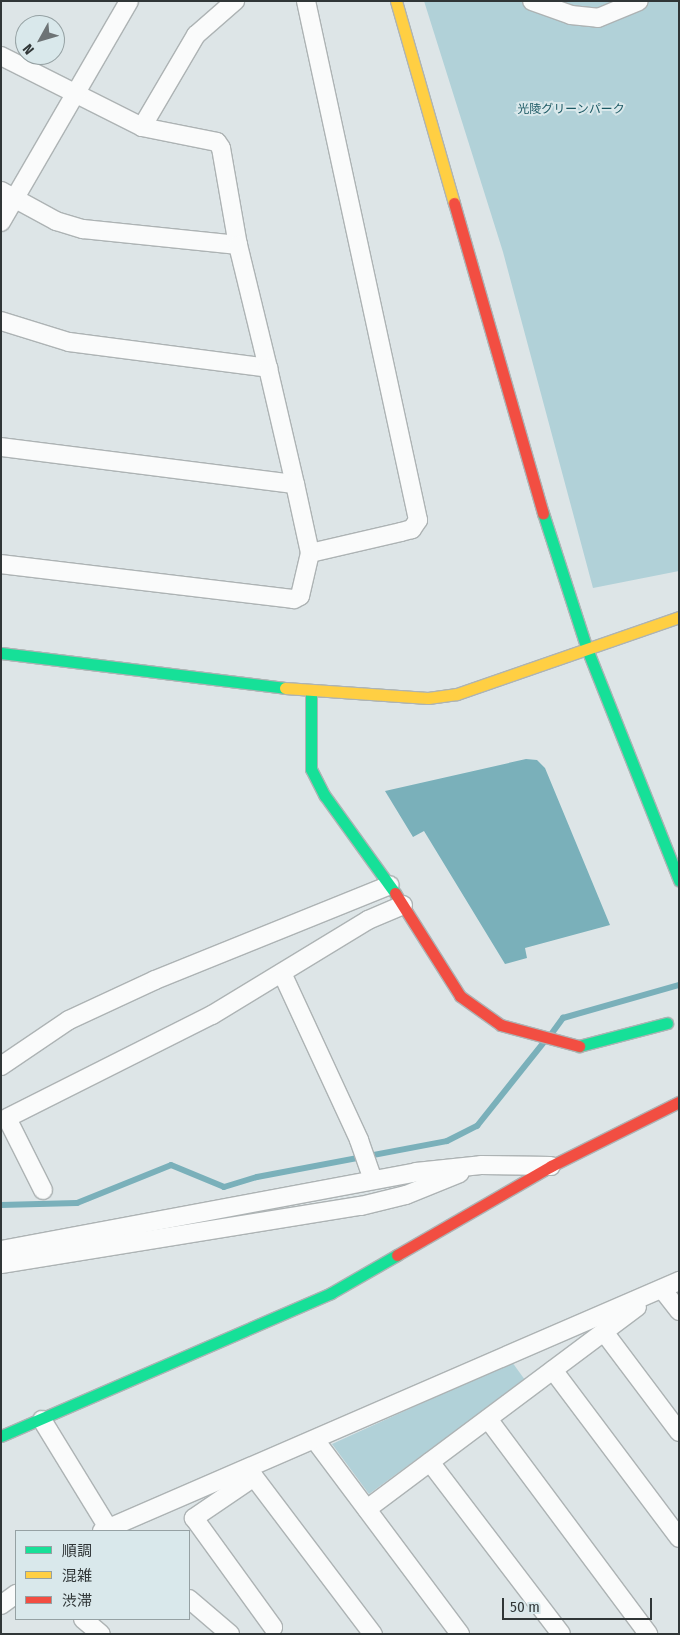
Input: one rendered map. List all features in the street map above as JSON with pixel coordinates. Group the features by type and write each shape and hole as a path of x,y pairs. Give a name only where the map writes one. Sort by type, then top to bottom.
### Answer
{"street":[{"path":"1,222 8,195 75,94 129,1"},
{"path":"142,127 196,35 235,1"},
{"path":"306,1 418,520 412,529 310,552"},
{"path":"396,1 543,514 587,648 679,880"},
{"path":"532,1 571,15 598,18 639,1"},
{"path":"1,56 142,127 210,140 221,148 238,245 310,552 300,596 294,599 1,564"},
{"path":"8,195 56,221 83,229 238,245"},
{"path":"1,321 69,342 268,368"},
{"path":"1,447 295,484"},
{"path":"1,653 311,691 396,697 447,695 679,617"},
{"path":"311,691 311,769 325,796 390,884 460,996 501,1025 583,1047 667,1023"},
{"path":"1,1066 70,1020 155,980 390,884"},
{"path":"43,1190 7,1118 212,1015 368,920 403,905"},
{"path":"282,973 363,1148 373,1180"},
{"path":"1,1436 42,1420 331,1294 551,1166 679,1102"},
{"path":"1,1264 361,1206 406,1195 481,1165"},
{"path":"1,1250 373,1180 481,1165 551,1166"},
{"path":"42,1420 106,1530 251,1473 315,1440 679,1281"},
{"path":"662,1289 679,1311"},
{"path":"367,1509 662,1289"},
{"path":"604,1332 679,1432"},
{"path":"553,1370 679,1538"},
{"path":"488,1419 648,1634"},
{"path":"315,1440 460,1634"},
{"path":"430,1462 561,1634"},
{"path":"251,1473 194,1518 274,1627"},
{"path":"251,1473 373,1634"},
{"path":"1,1606 15,1595"},
{"path":"190,1600 230,1634"},
{"path":"84,1620 101,1634"}],"green space":[{"name":"光陵グリーンパーク","path":"424,1 679,1 679,571 593,588 503,252"},
{"path":"512,1362 525,1380 369,1494 332,1444"}],"shaded area":[{"path":"526,759 537,760 545,768 610,925 525,948 527,958 505,964 424,831 413,837 385,791"}],"waterway":[{"path":"552,1033 563,1018 679,985"},
{"path":"1,1205 77,1203 171,1165 224,1187 257,1177 447,1141 477,1126 544,1042"}],"traffic: fast":[{"path":"543,513 587,649 679,880"},
{"path":"1,653 285,688"},
{"path":"311,691 311,769 325,796 395,893"},
{"path":"579,1046 667,1023"},
{"path":"1,1436 331,1293 397,1255"}],"traffic: slow":[{"path":"396,1 454,203"},
{"path":"285,688 428,698 457,694 679,617"}],"traffic: jam":[{"path":"454,203 543,513"},
{"path":"395,893 460,996 501,1025 579,1046"},
{"path":"397,1255 551,1166 679,1102"}]}
